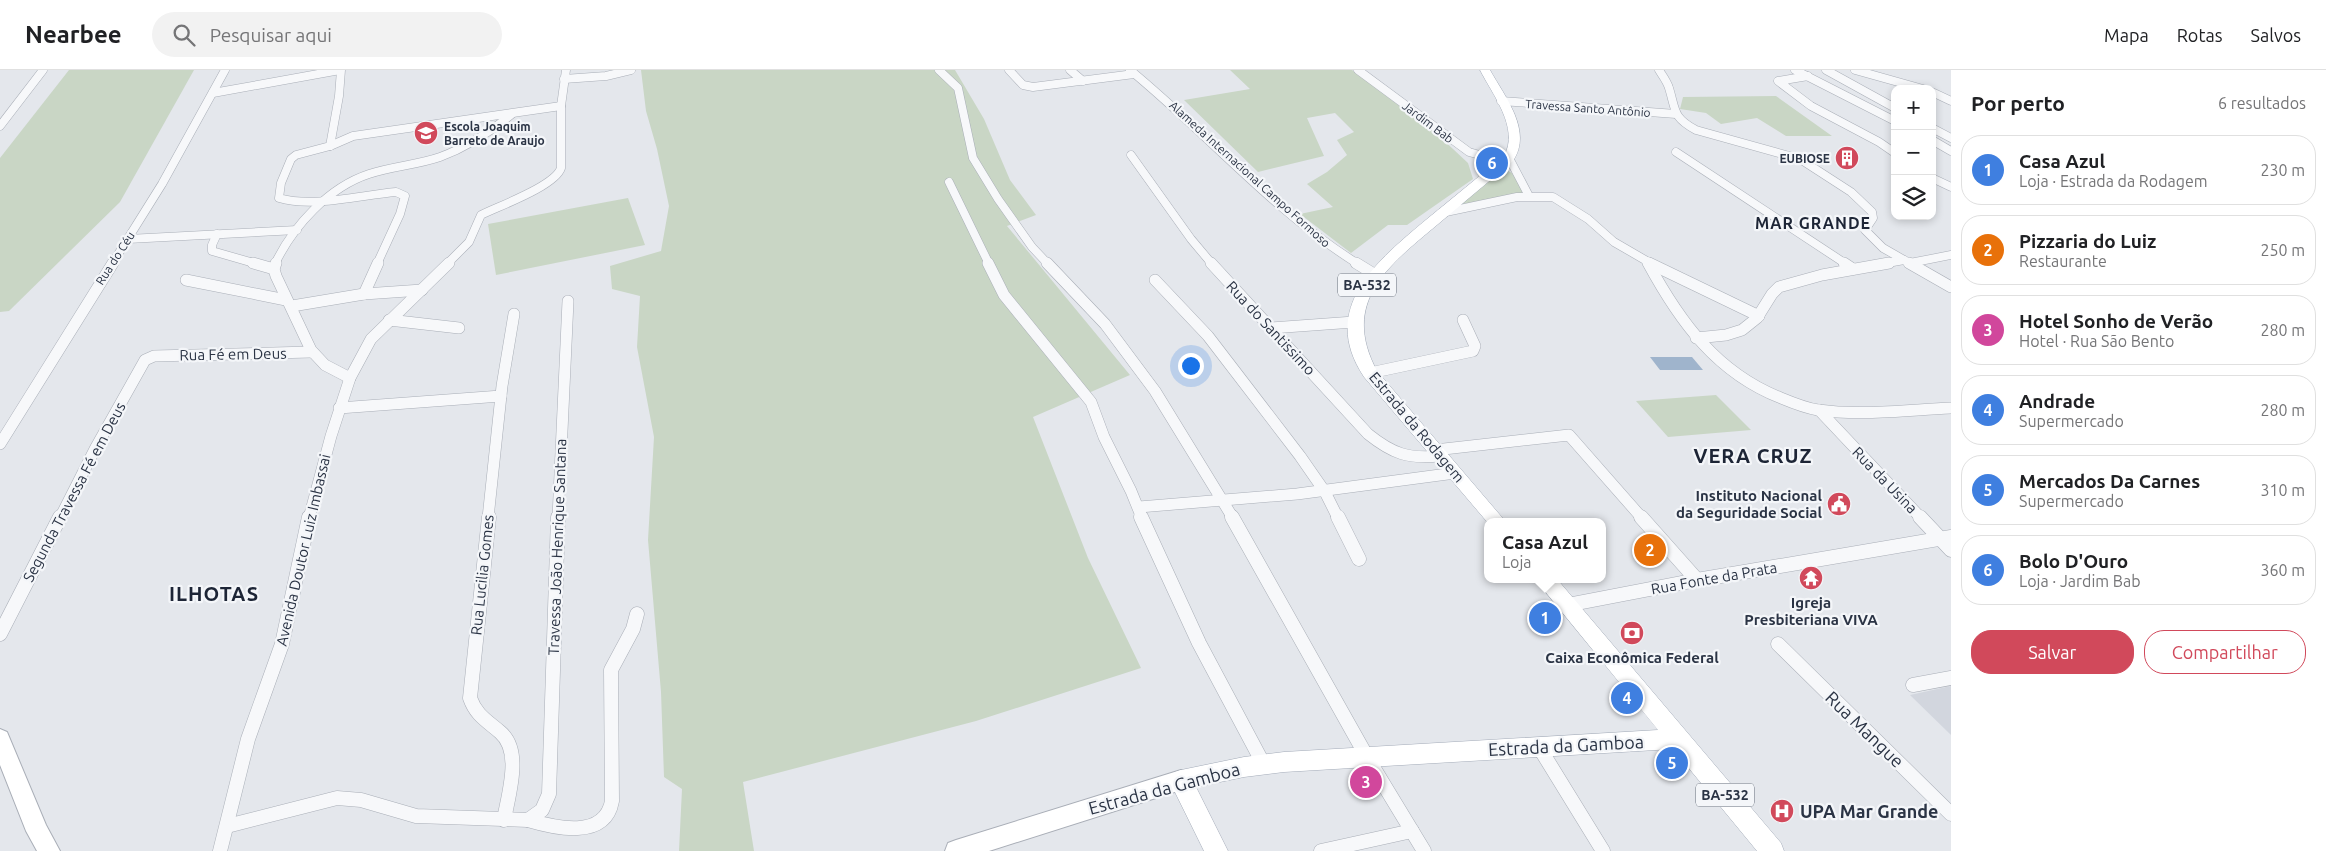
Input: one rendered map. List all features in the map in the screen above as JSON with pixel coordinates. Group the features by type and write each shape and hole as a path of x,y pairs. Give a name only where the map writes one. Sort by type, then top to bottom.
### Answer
{"main road":[{"path":"1485,70 1516,131 1516,148 1506,160"},
{"name":"Estrada da Rodagem","path":"1494,518 1370,373 1356,346 1354,322 1365,288 1374,274 1389,258 1506,160"},
{"name":"BA-532","path":"1548,583 1772,851"},
{"name":"Estrada da Gamboa","path":"1181,780 1221,771 1264,765 1367,757 1678,739"},
{"path":"1181,780 1216,851"}],"street":[{"path":"0,126 43,70"},
{"name":"Rua do Céu","path":"0,444 36,383 166,176 224,70"},
{"path":"213,93 341,70 339,96 330,146"},
{"path":"565,75 606,76 631,70"},
{"path":"939,70 958,88 974,158 998,199 1032,247 1093,309 1123,346 1155,391 1224,502 1367,757 1424,851"},
{"path":"1009,70 1023,85 1028,87 1082,81 1132,72"},
{"path":"1070,70 1082,81"},
{"path":"1103,70 1113,76"},
{"name":"Jardim Bab","path":"1358,70 1469,152 1506,160"},
{"path":"1659,70 1669,86 1673,108 1684,124 1696,130 1789,155 1815,168 1851,192 1865,204 1873,216 1866,230 1883,248 1951,288"},
{"path":"1795,70 1891,119"},
{"path":"1826,70 1891,106"},
{"path":"1855,70 1909,85"},
{"name":"Alameda Internacional Campo Formoso","path":"1132,72 1203,131 1324,242 1374,274"},
{"name":"Avenida Doutor Luiz Imbassai","path":"220,851 248,739 282,644 312,503 339,408 350,378 371,339 469,242 481,215 545,184 559,174 561,168 561,106 565,75"},
{"path":"1808,76 1778,80 1811,106 1891,150"},
{"path":"1936,92 1951,95"},
{"path":"1936,94 1951,101"},
{"path":"1850,99 1872,97"},
{"name":"Travessa Santo Antônio","path":"1501,101 1676,114"},
{"path":"364,294 400,214 405,196 396,192 295,202 279,198 283,178 291,159 296,154 330,146 367,132 561,106"},
{"path":"350,378 326,367 311,352 274,269 277,259 297,230 323,200 360,177 432,160 489,133 512,114"},
{"path":"1936,130 1951,138"},
{"path":"1936,142 1951,151"},
{"path":"1676,152 1853,269"},
{"name":"Rua do Santissimo","path":"1131,155 1191,238 1368,434 1388,450 1412,458 1437,453"},
{"path":"1506,160 1529,196"},
{"path":"1936,180 1951,187"},
{"path":"949,182 1004,294 1090,402 1139,507 1153,546 1195,634 1264,765"},
{"path":"1442,213 1529,196 1553,197 1594,223 1623,249 1648,263 1760,316"},
{"path":"128,239 297,230"},
{"path":"217,234 212,251 274,269"},
{"path":"1696,338 1741,332 1760,316 1775,290 1780,287 1853,269 1951,255"},
{"path":"1648,263 1675,312 1696,338 1727,369 1753,388 1773,397 1818,410 1951,408"},
{"path":"186,280 289,303 364,294 422,290"},
{"path":"1156,280 1208,336 1250,389 1325,492 1359,559"},
{"name":"Travessa João Henrique Santana","path":"528,820 537,816 546,807 549,794 554,613 568,301"},
{"name":"Rua Lucilia Gomes","path":"504,820 512,762 510,743 501,733 476,715 470,698 501,396 514,314"},
{"path":"389,320 459,328"},
{"path":"1370,373 1474,350 1475,346 1464,320"},
{"path":"1271,328 1354,322"},
{"name":"Rua Fé em Deus","path":"154,356 311,352"},
{"name":"Segunda Travessa Fé em Deus","path":"0,634 95,449 143,363 154,356"},
{"path":"339,408 501,396"},
{"name":"Rua da Usina","path":"1818,410 1946,538 1951,550"},
{"path":"1437,453 1569,435 1697,580"},
{"path":"1139,507 1224,502 1325,492 1455,472"},
{"name":"Rua Fonte da Prata","path":"1566,605 1697,580 1946,538"},
{"path":"227,826 337,798 361,800 416,816 528,820 546,826 573,828 604,820 610,810 612,801 611,670 632,629 637,614"},
{"name":"Rua Mangue","path":"1778,644 1951,814"},
{"path":"1913,685 1951,678"},
{"path":"0,738 37,831 49,851"},
{"path":"1539,747 1603,851"},
{"name":"Estrada da Gamboa","path":"956,851 1125,796 1181,780"},
{"path":"1321,851 1412,831"}],"shaded area":[{"path":"1951,686 1951,735 1910,695"}],"green space":[{"path":"69,70 194,70 120,202 9,311 0,312 0,158"},
{"path":"641,70 955,70 984,119 1010,180 1036,215 1007,226 1130,375 1033,417 1088,558 1141,668 976,721 743,782 754,851 679,851 682,789 664,777 661,692 648,540 654,437 637,347 640,296 612,289 610,266 661,251 669,206 657,149 646,111"},
{"path":"1230,70 1352,70 1438,135 1468,163 1473,179 1407,225 1388,225 1351,253 1300,214 1333,207 1307,184 1327,172 1347,155 1337,140 1354,132 1335,113 1307,118 1324,156 1258,172 1184,100 1250,89"},
{"path":"1776,96 1832,136 1786,136 1757,118 1721,124 1706,113 1680,109 1683,97"},
{"path":"1504,169 1512,173 1525,193 1464,207 1460,204"},
{"path":"628,198 645,245 496,275 488,224"},
{"path":"1716,395 1751,430 1668,437 1636,401"}],"water":[{"path":"1650,357 1692,357 1703,370 1660,370"}],"place":[{"name":"Escola Joaquim Barreto de Araujo","path":"426,133"},
{"name":"EUBIOSE","path":"1847,158"},
{"name":"Bolo D'Ouro","path":"1492,163"},
{"name":"Instituto Nacional da Seguridade Social","path":"1839,504"},
{"name":"Pizzaria do Luiz","path":"1650,550"},
{"name":"Igreja Presbiteriana VIVA","path":"1811,578"},
{"name":"Casa Azul","path":"1545,618"},
{"name":"Caixa Econômica Federal","path":"1632,633"},
{"name":"Andrade","path":"1627,698"},
{"name":"Mercados Da Carnes","path":"1672,763"},
{"name":"Hotel Sonho de Verão","path":"1366,782"},
{"name":"UPA Mar Grande","path":"1782,811"}],"district":[{"name":"MAR GRANDE","path":"1813,223"},
{"name":"VERA CRUZ","path":"1753,455"},
{"name":"ILHOTAS","path":"214,593"}]}
